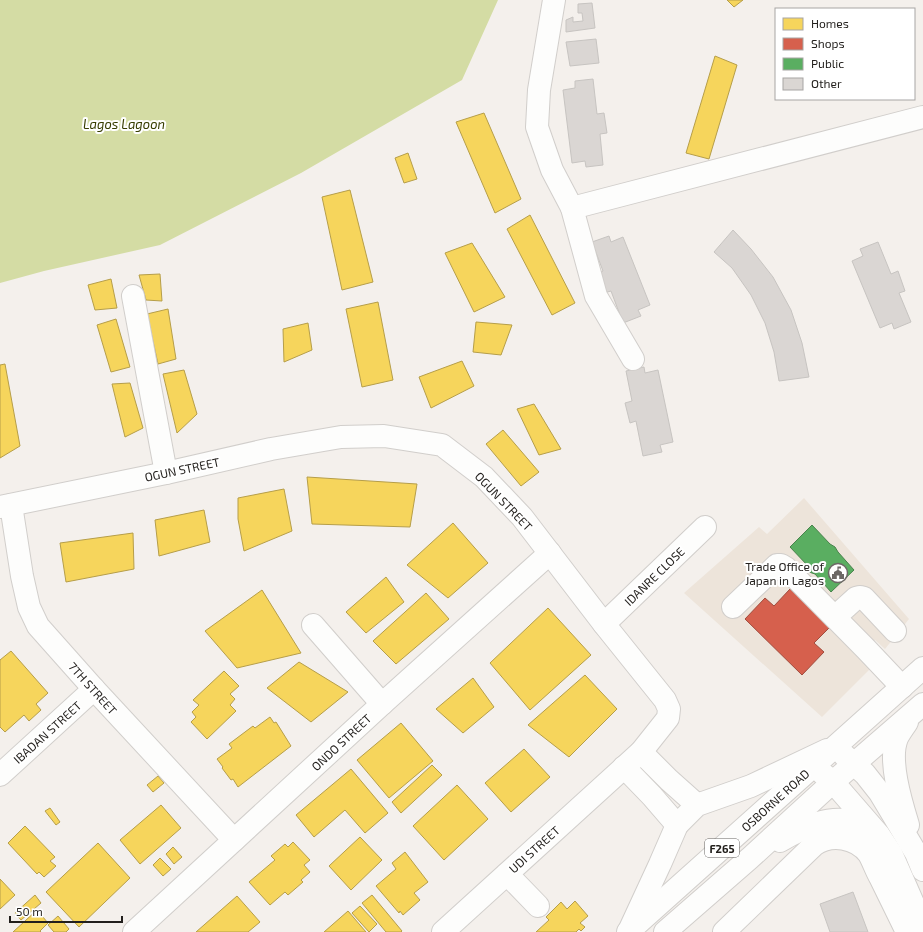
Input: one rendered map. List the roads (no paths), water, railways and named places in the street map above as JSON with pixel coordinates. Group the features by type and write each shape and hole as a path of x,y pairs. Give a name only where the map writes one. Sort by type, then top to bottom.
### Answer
{"street":[{"path":"554,0 539,90 537,127 552,170 572,208 596,296 633,359"},
{"path":"572,208 923,117"},
{"path":"133,296 166,473"},
{"name":"OGUN STREET","path":"5,506 166,473 272,449 341,437 384,436 442,445 484,477 522,517 604,624 665,700 669,709 668,718 640,752 624,767"},
{"name":"7TH STREET","path":"5,506 29,607 38,626 94,689 234,840"},
{"name":"IDANRE CLOSE","path":"604,624 705,527"},
{"name":"ONDO STREET","path":"134,932 382,704 550,553"},
{"path":"733,607 777,566 781,565 786,568 835,617 902,687"},
{"path":"835,617 856,598 860,597 864,598 895,631"},
{"path":"313,625 382,704"},
{"name":"OSBORNE ROAD","path":"629,931 923,668"},
{"name":"IBADAN STREET","path":"0,775 94,689"},
{"path":"917,710 897,739 895,777 919,861"},
{"name":"F265","path":"665,932 750,858 833,782 917,710"},
{"path":"629,931 677,824 697,805 751,786 834,747 865,774 880,794 919,861"},
{"path":"640,752 697,805"},
{"path":"814,765 833,782 879,834 891,853 923,926"},
{"path":"624,767 677,824"},
{"name":"UDI STREET","path":"443,932 624,767"},
{"path":"750,858 798,831 827,821 845,820 857,822 879,834"},
{"path":"724,932 814,845 821,840 831,838 845,839 857,843 869,854 907,932"},
{"path":"507,874 538,906"}],"water":[{"name":"Lagos Lagoon","path":"0,0 498,0 462,80 301,173 160,245 44,271 0,283"}],"place":[{"name":"Trade Office of Japan in Lagos","path":"838,573"}]}
